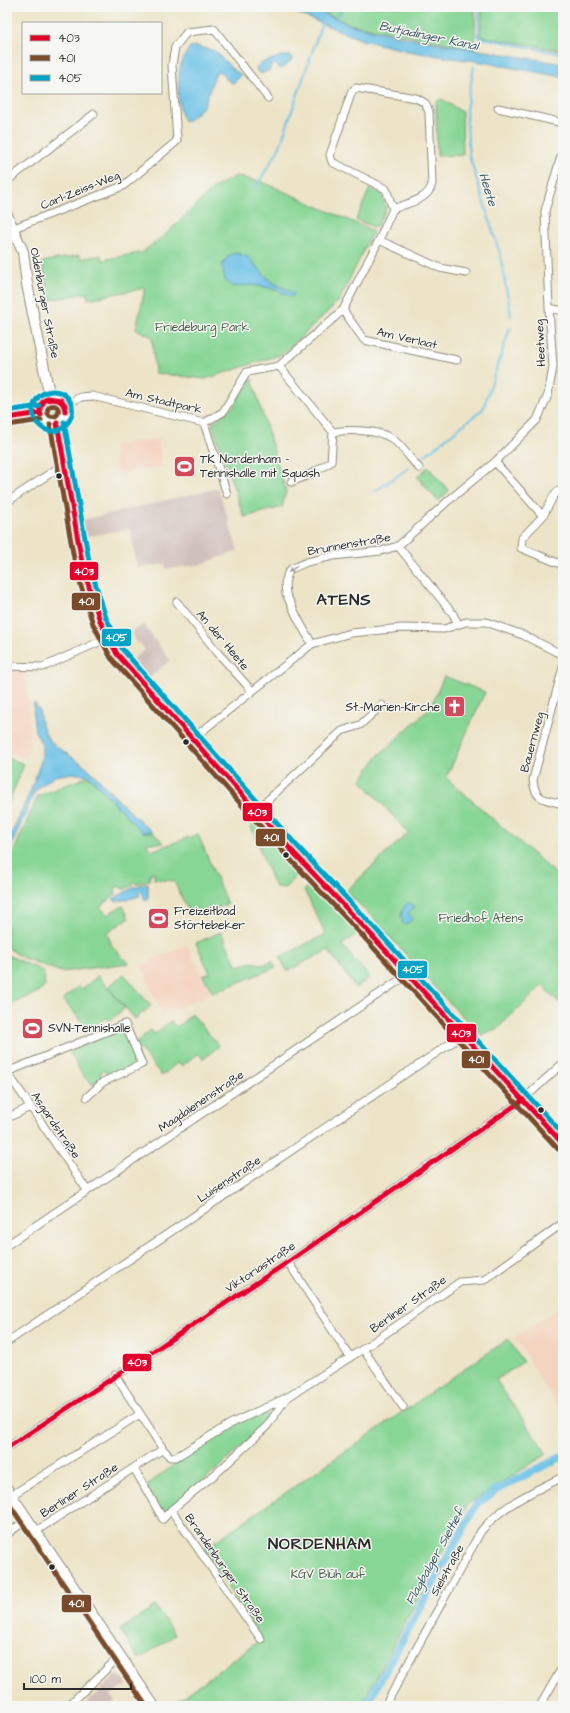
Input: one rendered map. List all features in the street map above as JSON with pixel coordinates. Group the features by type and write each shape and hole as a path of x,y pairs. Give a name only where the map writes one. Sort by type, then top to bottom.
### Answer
{"street":[{"name":"Carl-Zeiss-Weg","path":"14,228 123,186 177,141 172,65 175,47 187,32 214,29 268,98"},
{"path":"291,482 311,474 331,462 333,432 279,366 343,310 379,240 393,209 386,189 332,162 330,155 333,143 352,91 356,88 416,98 426,103 429,112 431,191 423,197 393,209"},
{"path":"498,108 563,123"},
{"path":"7,181 94,114"},
{"name":"Heetweg","path":"398,546 448,501 495,462 537,420 548,395 553,367 548,308 545,210 563,149"},
{"name":"Oldenburger Straße","path":"7,215 14,228 23,252 27,284 50,398"},
{"path":"379,240 440,268 466,273"},
{"path":"548,308 563,311"},
{"name":"Am Verlaat","path":"343,310 364,340 457,360"},
{"name":"Am Stadtpark","path":"64,405 81,397 92,396 204,423 223,412 247,372 279,366"},
{"path":"50,398 58,399 64,405 66,411 64,417 56,423 43,420 40,413 42,403 50,398"},
{"path":"7,418 40,413"},
{"path":"56,423 83,568 93,603 108,638 117,654 292,851 563,1144"},
{"path":"204,423 227,494"},
{"path":"333,432 340,430 376,432 392,438 419,468"},
{"path":"495,462 543,516"},
{"path":"7,502 64,464"},
{"path":"562,565 521,548 522,538 543,516 553,496 558,491 563,491"},
{"name":"Brunnenstraße","path":"312,644 286,594 285,583 291,569 306,562 333,556 381,550 398,546 453,614 458,624"},
{"name":"An der Heete","path":"177,602 218,653 252,691"},
{"path":"192,739 312,644 351,633 402,628 444,629 466,622 486,622 523,635 563,656"},
{"path":"7,666 43,667 108,638"},
{"name":"Bauernweg","path":"563,667 533,780 534,790 540,798 563,804"},
{"path":"257,810 342,731 360,725 382,705"},
{"name":"Magdalenenstraße","path":"7,1246 87,1190 407,975"},
{"path":"7,1072 125,1024 142,1064 103,1082 88,1096"},
{"name":"Luisenstraße","path":"7,1342 463,1035"},
{"name":"Viktoriastraße","path":"7,1448 288,1262 523,1100 563,1063"},
{"name":"Asgardstraße","path":"7,1072 87,1190"},
{"path":"7,1118 30,1107"},
{"name":"Berliner Straße","path":"36,1531 163,1449 170,1457 176,1457 230,1424 288,1397 363,1349 460,1282 484,1280 563,1223"},
{"path":"288,1262 350,1357"},
{"path":"363,1349 403,1407"},
{"path":"115,1376 163,1449"},
{"name":"Berliner Straße","path":"134,1468 163,1519 171,1510 219,1471 267,1426 288,1397"},
{"path":"140,1414 9,1492 154,1706"},
{"name":"Sielstraße","path":"385,1706 481,1531 492,1518 506,1506 563,1477"},
{"name":"Brandenburger Straße","path":"171,1510 261,1639"},
{"path":"7,1534 28,1519"},
{"path":"68,1706 120,1656"},
{"path":"540,1706 563,1666"}],"shaded area":[{"path":"158,439 162,467 117,473 113,445"},
{"path":"218,488 238,551 198,565 166,569 165,564 137,568 130,529 82,537 79,521"},
{"path":"143,624 170,660 148,679 133,659 145,650 140,643 138,644 131,632"},
{"path":"26,670 31,737 26,758 7,752 7,671"},
{"path":"187,945 211,994 162,1014 141,965"},
{"path":"563,1304 563,1415 515,1338"},
{"path":"118,1674 128,1684 110,1695 115,1701 107,1706 83,1706"}],"green space":[{"path":"312,7 341,7 337,18"},
{"path":"343,7 475,7 475,49 349,24 338,19"},
{"path":"482,7 563,7 563,51 480,36"},
{"path":"442,99 462,112 463,155 437,156 436,102"},
{"name":"Friedeburg Park","path":"236,176 265,183 373,231 339,301 283,354 205,379 155,373 152,337 136,329 145,288 88,299 87,293 50,300 42,262 80,255 81,259 101,255 102,260 140,254 165,235 214,188","holes":["248,257 271,282 293,293 292,296 265,286 248,284"]},
{"path":"370,188 382,194 386,209 376,228 356,220"},
{"path":"252,379 286,491 282,507 244,517 212,424 234,406 245,383"},
{"path":"49,403 55,403 60,408 58,417 55,419 49,419 44,414 44,408"},
{"path":"428,467 449,491 438,501 417,477"},
{"name":"Friedhof Atens","path":"444,676 485,692 446,778 563,880 563,1006 542,986 498,1028 481,1035 439,992 374,919 346,891 408,833 361,780 378,756 431,707"},
{"path":"7,758 24,764 7,807"},
{"path":"89,776 142,832 152,832 164,843 146,843 151,851 198,834 227,904 211,910 188,911 174,881 154,879 155,873 150,873 150,880 136,884 135,882 132,883 133,885 124,889 117,886 115,890 116,894 100,907 108,915 114,910 123,906 129,918 107,933 112,946 129,963 61,972 21,957 7,947 7,866 38,796"},
{"path":"255,814 300,871 285,888 276,887 273,883 248,819"},
{"path":"314,883 361,931 342,945 370,977 356,988 328,950 287,971 280,957 326,934 304,890"},
{"path":"221,932 237,966 253,962 263,965 272,961 276,967 213,993 203,976 210,973 196,943"},
{"path":"7,955 43,971 45,986 38,992 7,1006"},
{"path":"124,974 151,1006 135,1019 108,987"},
{"path":"98,976 125,1008 109,1021 105,1018 89,1031 63,999 79,986 82,989"},
{"path":"192,1014 219,1046 203,1059 198,1053 182,1066 178,1062 162,1076 135,1043 151,1030 155,1034 171,1021 177,1027"},
{"path":"125,1027 140,1063 107,1076 105,1070 100,1073 102,1078 92,1084 82,1075 83,1073 82,1074 69,1051"},
{"name":"KGV Blüh auf","path":"508,1339 523,1362 496,1380 547,1454 468,1504 361,1706 171,1706 261,1639 204,1549"},
{"path":"264,1413 268,1415 266,1422 218,1469 166,1511 160,1509 147,1488 148,1484 220,1433 250,1417"},
{"path":"155,1606 175,1635 139,1659 120,1630"}],"water":[{"path":"282,7 309,7 351,25 408,38 563,64 563,77 476,61 408,51 362,40"},
{"path":"195,46 215,51 234,70 242,75 233,83 227,80 219,71 216,72 204,106 187,122 184,121 180,109 178,93 179,77 181,64 184,57 190,47"},
{"path":"282,56 291,56 292,60 281,69 275,64 271,65 270,70 263,73 258,73 256,68 261,63"},
{"path":"236,253 248,257 271,282 294,293 292,297 271,288 249,285 233,287 225,280 222,265 229,255"},
{"path":"34,703 39,709 41,723 47,737 57,747 87,767 119,801 152,832 142,832 89,776 72,773 55,776 39,787 34,793 7,856 7,843 31,790 42,758 42,745 35,731 33,716"},
{"path":"148,883 148,899 145,901 142,891 139,892 140,896 137,897 116,902 113,899 134,887"},
{"path":"409,902 415,907 408,913 413,918 406,925 403,923 401,914"}],"waterway":[{"path":"337,21 342,7"},
{"name":"Butjadinger Kanal","path":"479,7 478,37 563,54"},
{"path":"255,188 279,149 322,23"},
{"name":"Heete","path":"474,67 466,109 469,155 500,254 511,316"},
{"name":"Heete","path":"424,456 483,409 510,328"},
{"name":"Heete","path":"375,491 409,468"},
{"name":"Flagbalger Sieltief","path":"366,1706 477,1504 496,1490 563,1456"}],"transit line":[{"name":"405","path":"34,418 33,409 35,402 39,396 45,393 51,391 58,392 65,395 70,401 72,406 71,417 69,422 61,429 48,431 37,423"},
{"name":"403","path":"41,415 41,405 48,398 61,400 65,405 65,411"},
{"name":"403","path":"41,415 40,408 45,400 58,400 63,404 65,411"},
{"name":"405","path":"7,411 39,406"},
{"name":"401","path":"51,406 55,406 57,407 58,411 57,415 51,416 48,413 48,409 51,406"},
{"name":"403","path":"7,418 40,413"},
{"name":"401","path":"8,425 41,420"},
{"name":"405","path":"64,422 90,566 106,618 123,650 297,846 370,923 563,1134"},
{"name":"403","path":"57,423 83,568 100,621 117,654 292,851 365,928 563,1144"},
{"name":"401","path":"50,424 76,570 93,624 111,658 287,856 360,933 558,1149"},
{"name":"403","path":"7,1448 288,1262 523,1100"},
{"name":"401","path":"7,1501 146,1706"}],"place":[{"name":"TK Nordenham - Tennishalle mit Squash","path":"185,466"},
{"name":"St.-Marien-Kirche","path":"455,707"},
{"name":"Freizeitbad Störtebeker","path":"158,918"},
{"name":"SVN-Tennishalle","path":"33,1028"}],"district":[{"name":"ATENS","path":"344,599"},
{"name":"NORDENHAM","path":"320,1543"}]}
